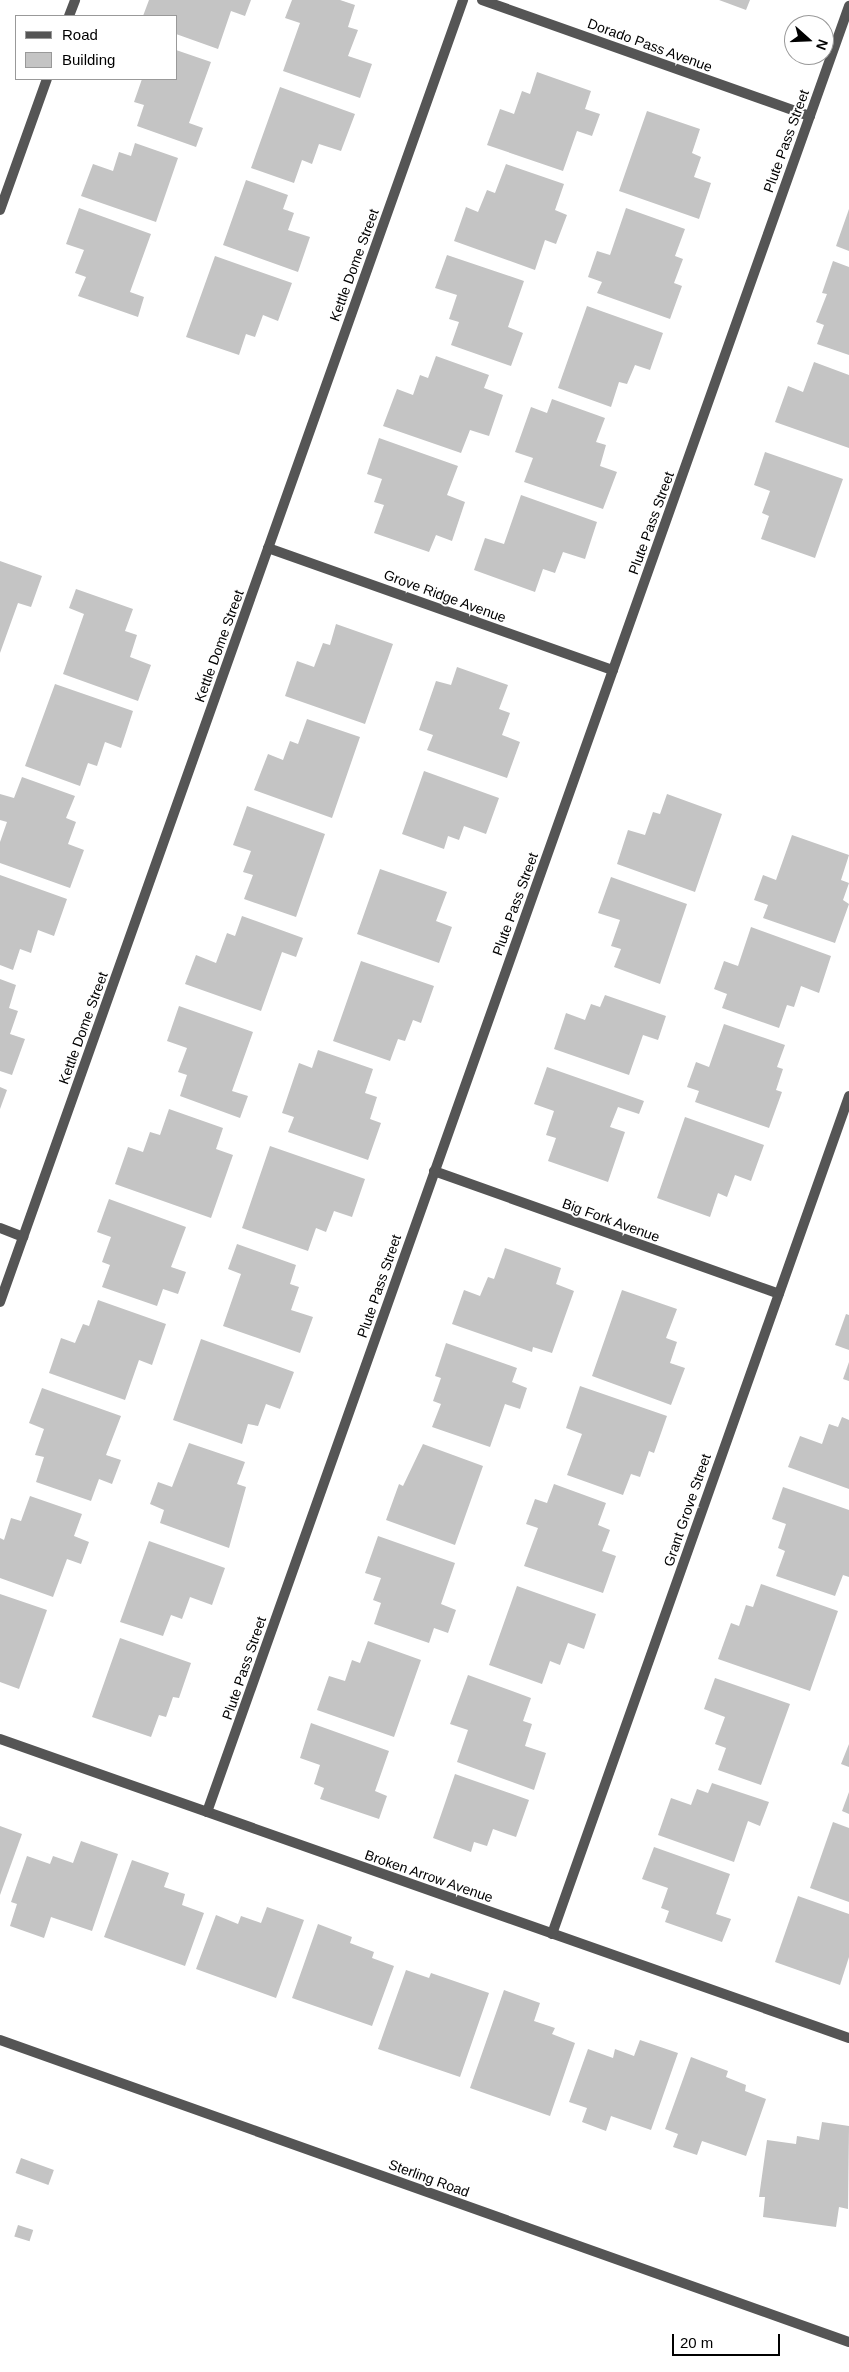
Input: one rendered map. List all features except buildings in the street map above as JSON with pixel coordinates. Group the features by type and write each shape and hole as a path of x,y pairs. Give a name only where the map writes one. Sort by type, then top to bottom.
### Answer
{"street":[{"path":"69,15 75,0"},
{"name":"Kettle Dome Street","path":"0,1302 463,0"},
{"name":"Dorado Pass Avenue","path":"482,0 810,116"},
{"name":"Plute Pass Street","path":"207,1812 849,6"},
{"path":"0,210 47,80"},
{"name":"Grove Ridge Avenue","path":"268,548 613,670"},
{"name":"Grant Grove Street","path":"552,1934 849,1096"},
{"name":"Big Fork Avenue","path":"434,1171 778,1294"},
{"path":"0,1228 23,1237"},
{"name":"Broken Arrow Avenue","path":"0,1739 849,2038"},
{"name":"Sterling Road","path":"0,2040 849,2342"}]}
